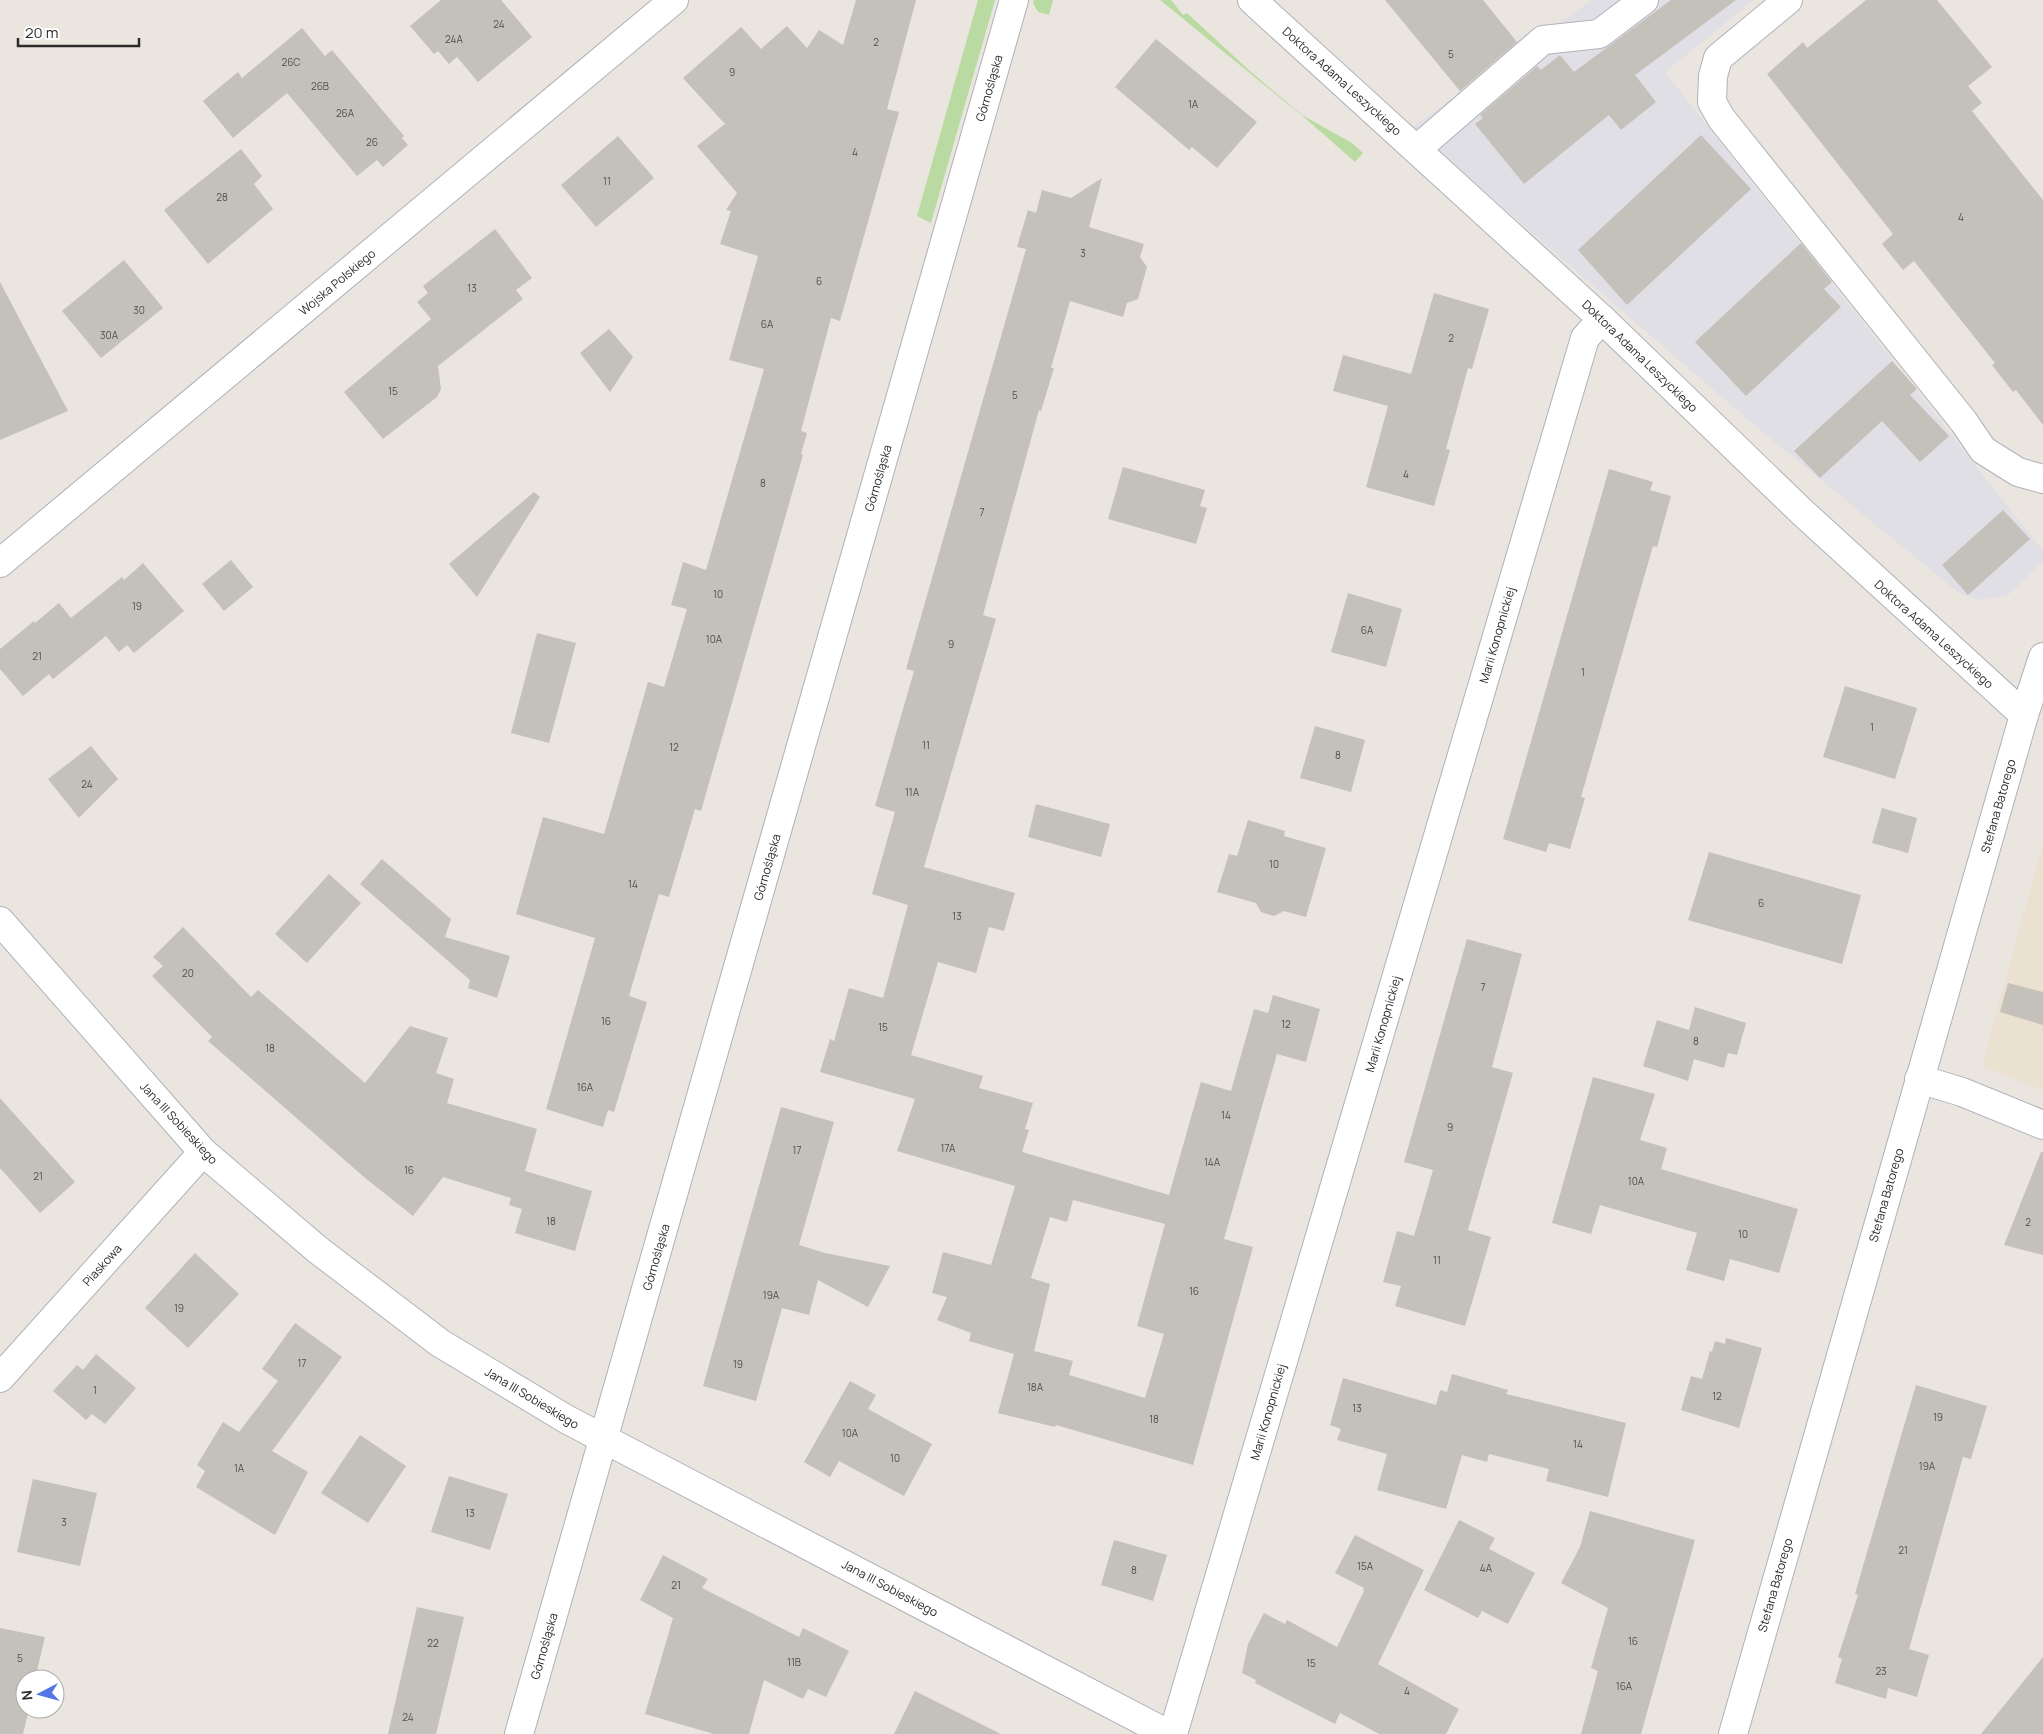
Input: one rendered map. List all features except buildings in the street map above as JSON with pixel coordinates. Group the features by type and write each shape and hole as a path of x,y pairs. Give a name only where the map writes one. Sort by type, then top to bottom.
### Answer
{"street":[{"name":"Wojska Polskiego","path":"0,563 674,0"},
{"name":"Górnośląska","path":"518,1734 1014,0"},
{"name":"Doktora Adama Leszyckiego","path":"1252,0 1602,319 1802,512 2024,715"},
{"path":"1417,149 1543,40 1599,34 1644,0"},
{"path":"1788,0 1718,58 1713,76 1712,102 1721,118 1964,422 1984,450 2018,472 2043,479"},
{"name":"Marii Konopnickiej","path":"1173,1734 1585,338 1602,319"},
{"name":"Stefana Batorego","path":"1733,1734 1919,1079 2024,715 2043,657"},
{"name":"Jana III Sobieskiego","path":"0,921 203,1152 318,1250 440,1343 566,1419 1168,1734"},
{"path":"1919,1079 1962,1092 2043,1125"},
{"name":"Piaskowa","path":"0,1378 203,1152"}],"shaded area":[{"path":"1592,0 1754,0 1665,72 2043,551 2043,561 2009,594 1982,600 1960,594 1754,425 1411,128"},
{"path":"2043,843 2043,1090 1982,1066"}],"green space":[{"path":"978,0 995,0 931,223 917,216"},
{"path":"1034,0 1053,0 1049,15 1038,12 1033,3"},
{"path":"1160,0 1171,0 1183,15 1187,13 1251,72 1302,115 1352,143 1363,153 1355,162 1305,118"}]}
